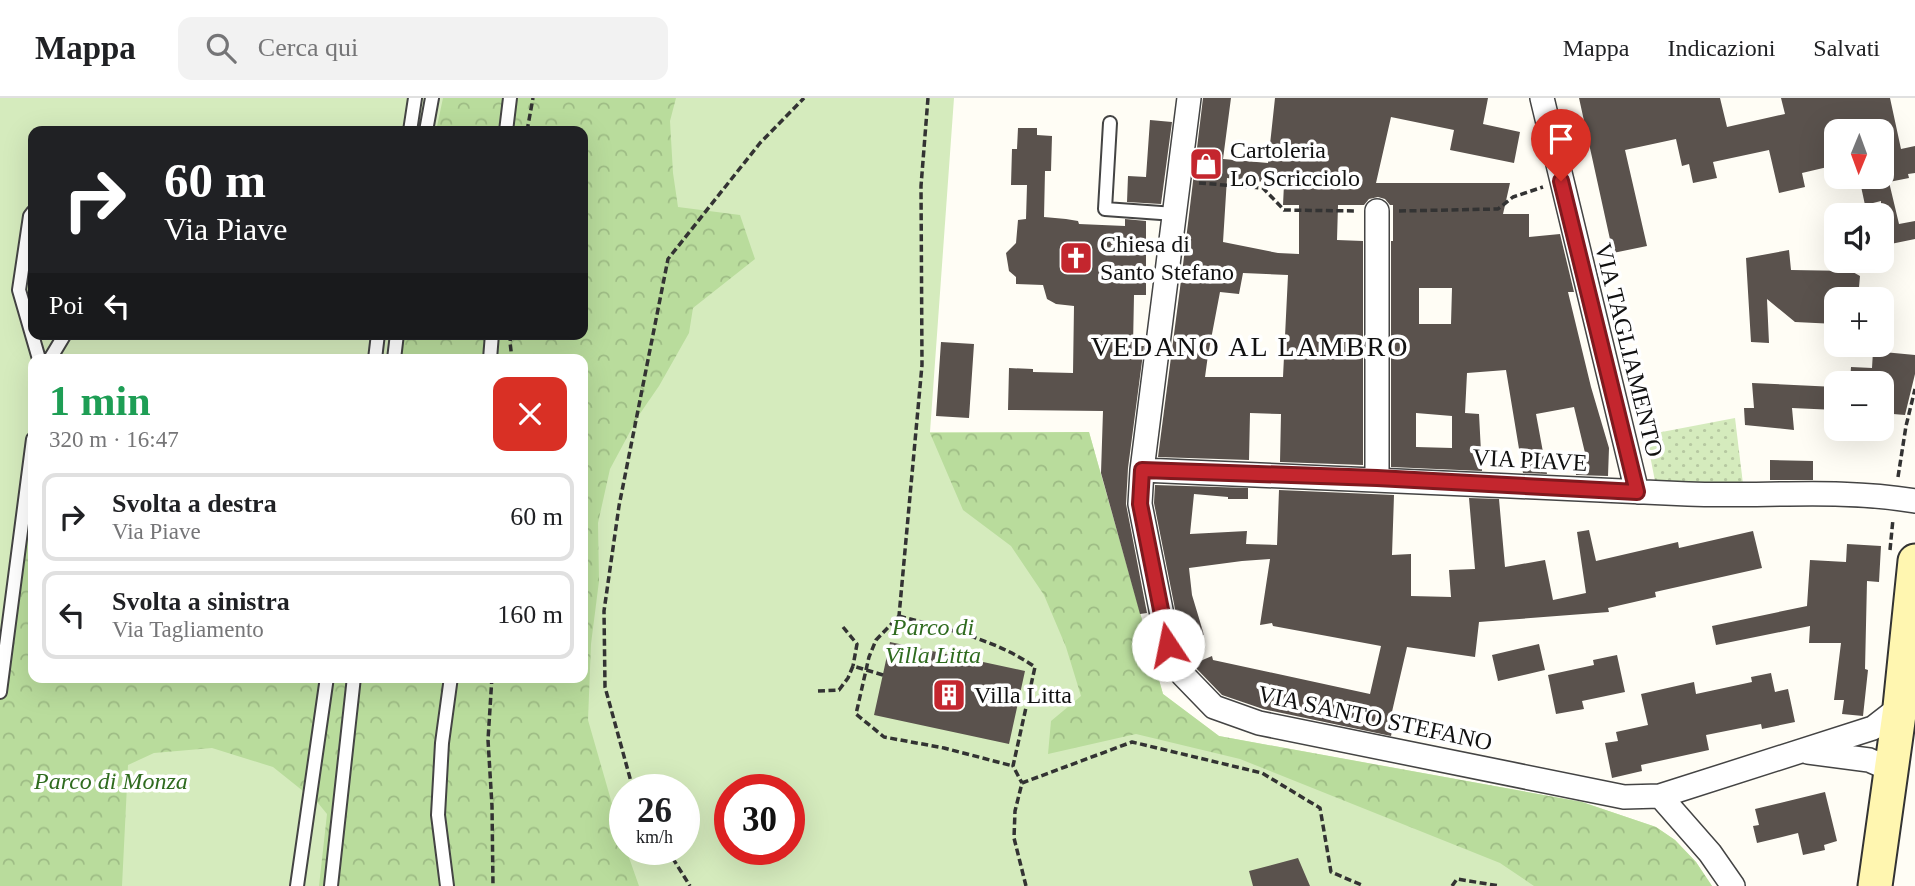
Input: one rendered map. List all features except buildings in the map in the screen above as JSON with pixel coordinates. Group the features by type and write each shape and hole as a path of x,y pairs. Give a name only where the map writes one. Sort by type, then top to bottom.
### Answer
{"main road":[{"path":"1875,886 1892,770 1907,704 1915,561"}],"street":[{"name":"VIA SANTO STEFANO","path":"1189,98 1140,504 1168,645 1183,675 1214,707 1259,723 1624,797 1660,796 1873,728 1907,704"},
{"name":"VIA TAGLIAMENTO","path":"1542,98 1637,492"},
{"path":"1377,211 1377,478"},
{"name":"VIA PIAVE","path":"1142,470 1377,478 1700,495 1828,494 1915,501"},
{"path":"1802,751 1869,760 1892,770"},
{"path":"1660,796 1710,853 1733,886"}],"lane":[{"path":"411,126 415,98"},
{"path":"427,126 432,98"},
{"path":"507,126 510,98"},
{"path":"1110,123 1105,209 1175,214"},
{"path":"28,229 19,290 28,321"},
{"path":"0,692 28,521"},
{"path":"297,886 326,683"},
{"path":"331,886 353,683"},
{"path":"447,886 438,815 442,743 450,683"}],"path":[{"path":"528,126 533,98"},
{"path":"629,774 605,687 604,611 619,506 668,260 760,143 804,98"},
{"path":"928,98 921,186 922,365 899,616 876,640 869,657 856,714 884,737 944,748 1013,766"},
{"path":"1179,182 1263,188 1284,210 1377,211 1498,209 1513,197 1561,181"},
{"path":"899,616 985,641 1017,654 1035,667 1013,766 1023,783 1015,811 1014,838 1026,886"},
{"path":"818,691 839,690 853,666 857,644 843,627"},
{"path":"853,666 883,675"},
{"path":"492,683 488,747 493,886"},
{"path":"1023,783 1132,742 1262,773 1320,808 1331,872 1364,886"},
{"path":"677,865 690,886"},
{"path":"1452,886 1457,879 1500,886"}],"green space":[{"name":"Parco di Villa Litta","path":"0,98 954,98 930,432 1089,432 1163,694 1219,736 1582,802 1656,827 1675,840 1696,862 1712,886 0,886"},
{"name":"Parco di Monza","path":"443,98 676,98 670,121 678,207 740,215 755,259 693,308 689,333 610,469 598,523 599,581 591,644 588,720 609,793 609,865 632,865 639,886 319,886 327,814 318,803 273,767 212,748 154,753 128,765 122,886 0,886 0,692 23,520 28,508 28,683 588,683 588,354 387,354 390,340 588,340 588,126 437,126"},
{"path":"1735,418 1743,484 1655,481 1646,435"},
{"path":"1089,432 1163,694 1219,736 1582,802 1656,827 1675,840 1696,862 1712,886 1534,886 1500,863 1240,759 1136,734 1048,754 1051,721 1081,696 1066,647 1044,595 1011,546 963,510 930,433"}],"place":[{"name":"Cartoleria Lo Scricciolo","path":"1206,164"},
{"name":"Chiesa di Santo Stefano","path":"1076,258"},
{"name":"Villa Litta","path":"949,695"}],"district":[{"name":"VEDANO AL LAMBRO","path":"1250,346"}],"route":[{"path":"1168,645 1140,504 1142,470 1377,478 1637,492 1561,181"}]}
